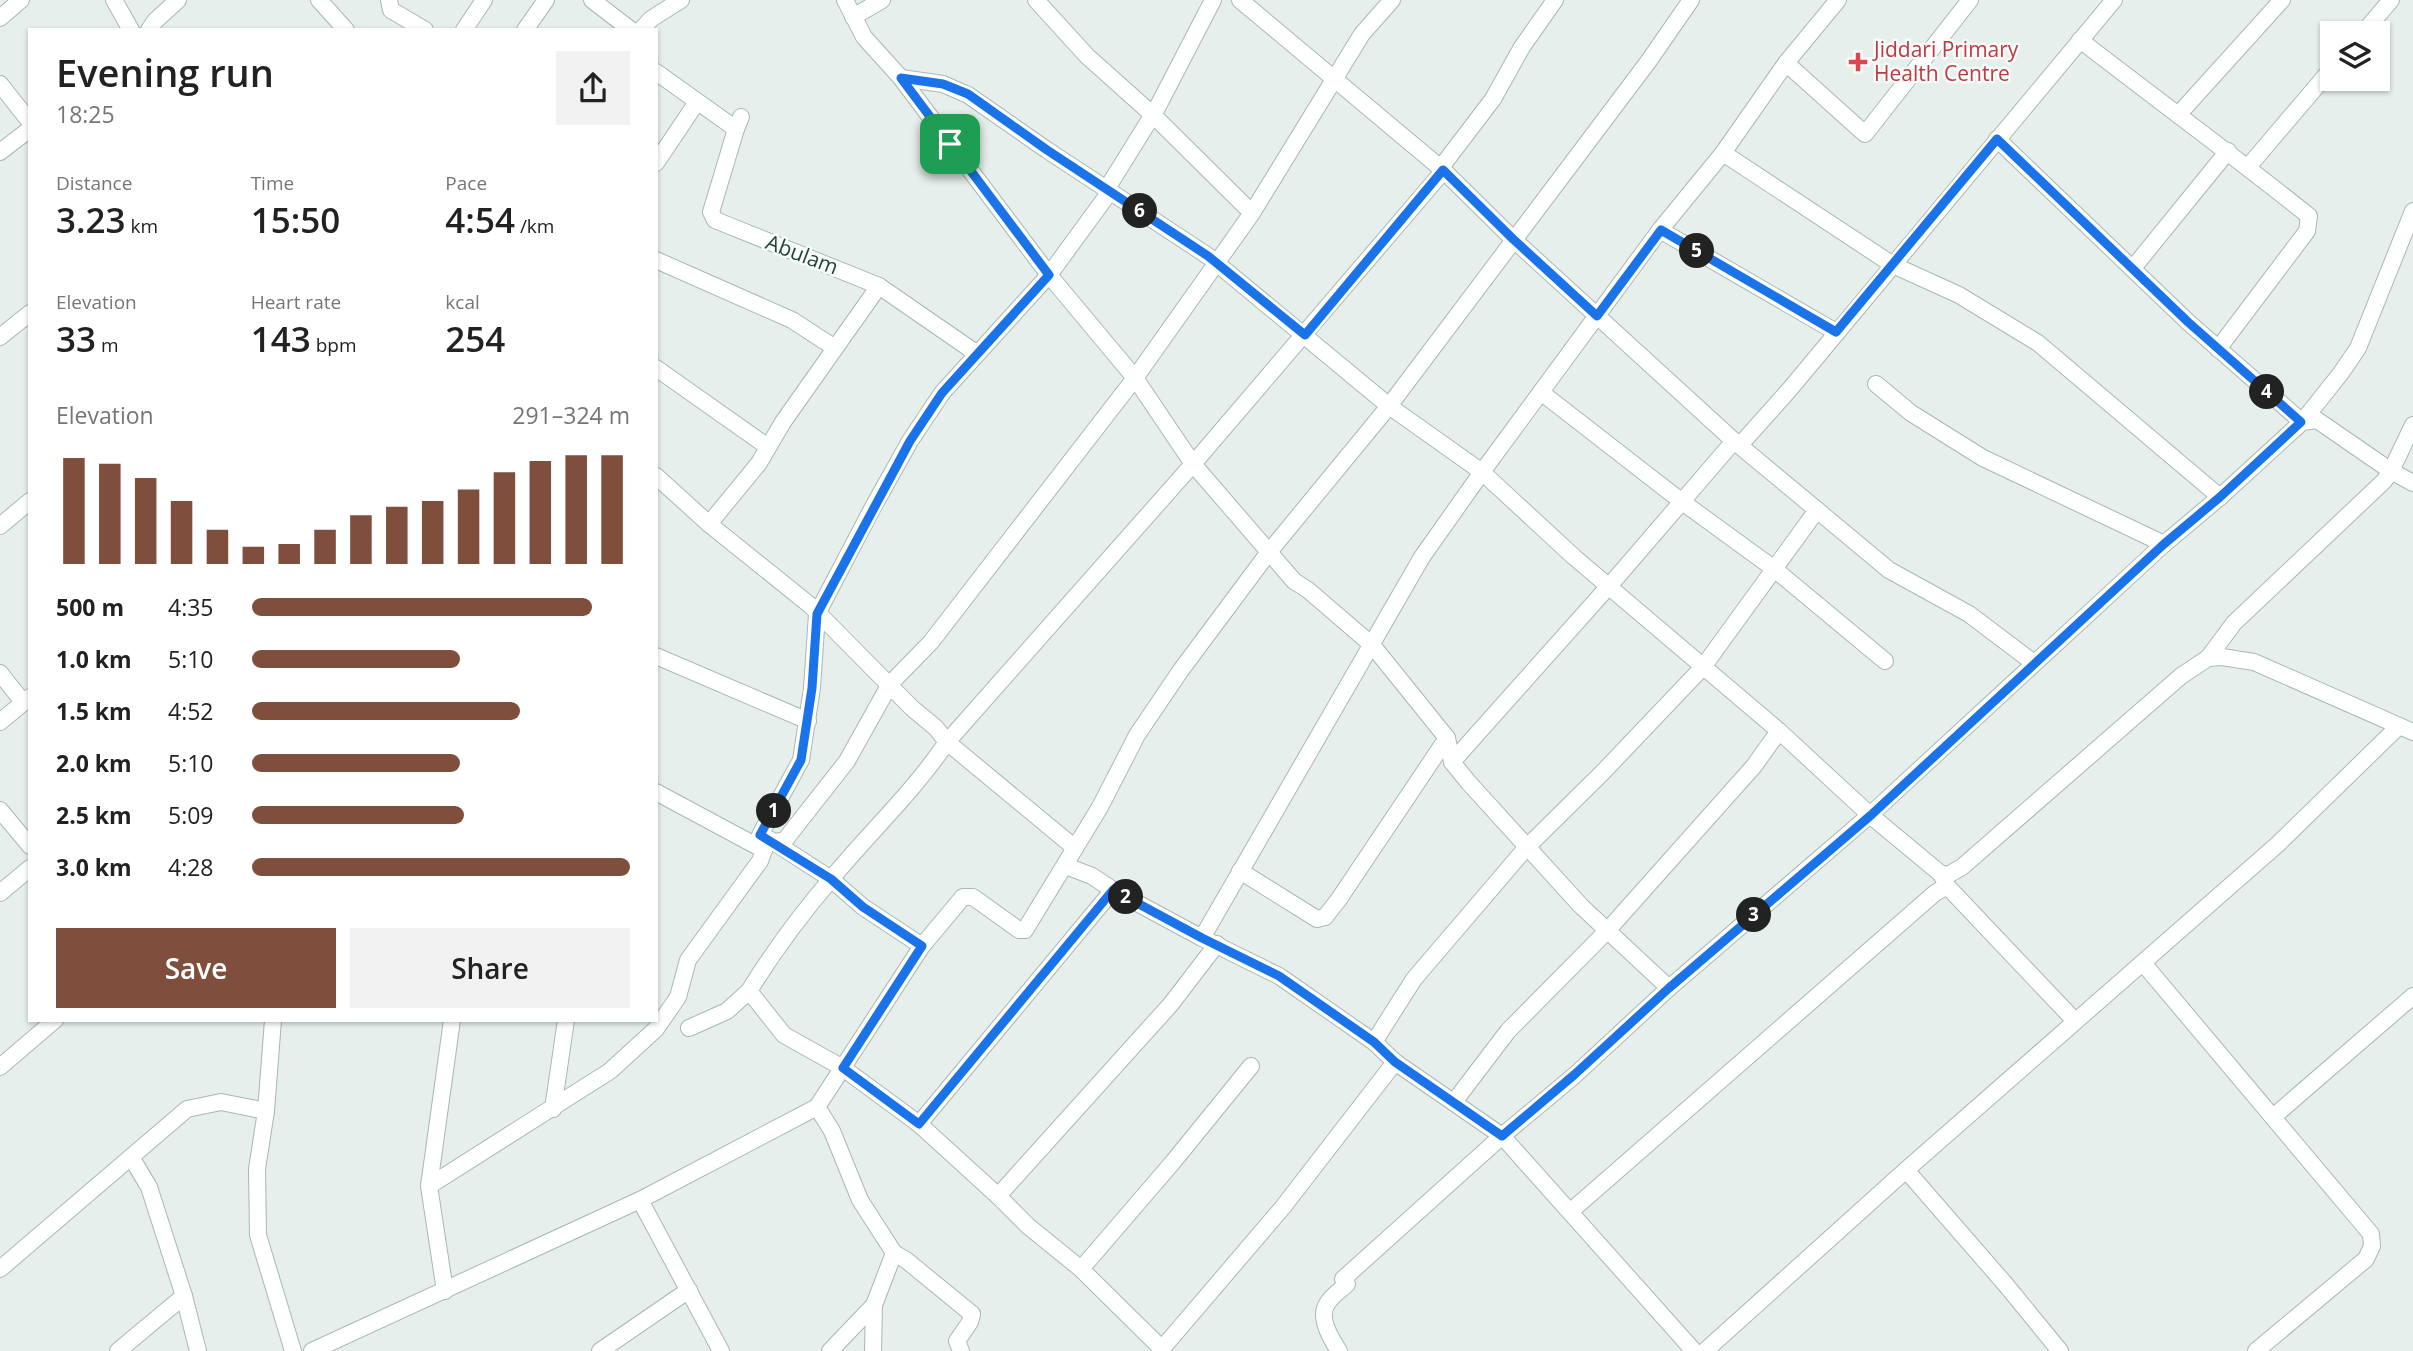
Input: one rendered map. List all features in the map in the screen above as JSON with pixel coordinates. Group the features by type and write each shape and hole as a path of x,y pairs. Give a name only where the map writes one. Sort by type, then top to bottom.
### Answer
{"street":[{"path":"0,18 21,0"},
{"path":"114,0 130,28"},
{"path":"150,28 178,0"},
{"path":"319,0 344,28"},
{"path":"389,0 391,10 422,28"},
{"path":"465,28 484,0"},
{"path":"527,28 546,0"},
{"path":"592,0 628,28"},
{"path":"643,28 651,19 681,0"},
{"path":"845,0 864,37 901,78 1049,275 1135,378 1193,464 1294,582 1308,590 1372,645 1447,738 1452,762 1526,848 1607,931 1669,988"},
{"path":"853,17 882,0"},
{"path":"1036,0 1087,57 1153,115 1252,213"},
{"path":"429,1186 610,1071 656,1029 678,997 688,960 760,860 801,760 808,721 817,614 910,441 942,393 1049,275 1106,197 1107,190 1153,115 1213,0"},
{"path":"1240,0 1443,170 1597,316 1737,443 1817,510 1889,570 1969,614 2034,663"},
{"path":"689,1028 727,1011 749,991 762,969 831,879 928,771 947,742 1305,335 1443,170 1445,162 1493,99 1522,47 1555,0"},
{"path":"998,1196 1171,1004 1209,941 1240,870 1422,557 1661,230 1723,153 1786,63 1838,0"},
{"path":"1786,63 1865,134 1970,0"},
{"path":"1452,762 1681,501 1790,389 2114,0"},
{"path":"2178,115 2282,0"},
{"path":"2373,21 2391,0"},
{"path":"312,1351 640,1200 817,1107 922,946 963,897 973,897 1019,930 1025,930 1100,807 1137,735 1181,670 1269,552 1389,406 1648,62 1688,1"},
{"path":"766,842 785,840 847,761 890,684 931,642 1135,378 1252,213 1362,34 1384,3"},
{"path":"2080,40 2228,151 2309,216 2307,231 2218,349"},
{"path":"658,73 697,102 658,160"},
{"path":"901,78 943,84 968,94 1217,263 1389,406 1482,472 1608,586 1779,731 1944,880 2075,1021"},
{"path":"2248,167 2320,82"},
{"path":"0,84 28,119"},
{"name":"Abulam","path":"697,102 738,123 711,212 715,220 879,286 976,353"},
{"path":"0,152 28,131"},
{"path":"1997,139 2218,349 2301,422 2317,420 2413,483"},
{"path":"2133,268 2228,151"},
{"path":"1723,153 1894,265 1959,295 2038,343 2220,497"},
{"path":"1339,1351 1331,1339 1324,1317 1326,1305 1347,1284 1343,1279 1669,988 1870,816 2164,544 2220,497 2301,422 2342,373 2358,348 2413,211"},
{"path":"1661,230 1836,332"},
{"path":"658,261 792,320 835,348"},
{"path":"709,524 759,463 879,286"},
{"path":"0,337 28,315"},
{"path":"658,369 768,447"},
{"path":"1876,384 1911,413 1983,457 2164,544"},
{"path":"1542,393 1681,501 1773,568 1885,661"},
{"path":"1571,1211 1948,875 1962,867 2181,676 2208,658 2234,623 2384,481 2413,425"},
{"path":"659,486 811,606 947,742 1075,848"},
{"path":"0,526 28,503"},
{"path":"1374,1042 1414,979 1526,848 1703,667 1817,510"},
{"path":"658,657 808,721"},
{"path":"1704,1351 2406,729 2254,662 2222,657 2208,658"},
{"path":"0,673 27,699 0,722"},
{"path":"1454,1102 1508,1031 1607,931 1754,766 1779,731"},
{"path":"1240,870 1317,919 1325,917 1447,738"},
{"path":"658,793 766,842 831,879 863,907 922,946"},
{"path":"0,810 28,844"},
{"path":"1066,866 1092,876 1113,890 1279,976 1374,1042 1395,1062 1502,1136 1694,1351"},
{"path":"0,893 28,870"},
{"path":"919,1124 1113,890"},
{"path":"2143,963 2371,1234 2372,1247 2366,1259 2256,1351"},
{"path":"749,991 784,1035 843,1068 919,1124 1028,1226 1082,1269 1161,1350 1283,1207 1395,1062"},
{"path":"2273,1117 2413,996"},
{"path":"0,1067 53,1022"},
{"path":"273,1022 266,1111 257,1169 258,1236 293,1351"},
{"path":"445,1291 429,1186 452,1022"},
{"path":"553,1109 566,1022"},
{"path":"1082,1269 1251,1066"},
{"path":"0,1269 187,1109 221,1102 266,1111"},
{"path":"817,1107 832,1131 860,1200 894,1254 906,1260 972,1314 970,1322 957,1341 961,1351"},
{"path":"131,1157 149,1188 184,1296 198,1351"},
{"path":"1906,1170 2060,1351"},
{"path":"640,1200 721,1351"},
{"path":"873,1351 874,1305 894,1254"},
{"path":"600,1351 689,1290"},
{"path":"118,1351 184,1296"},
{"path":"830,1351 874,1305"}],"place":[{"name":"Jiddari Primary Health Centre","path":"1858,62"}],"route":[{"path":"901,78 943,84 968,94 1047,150 1208,256 1305,335 1443,170 1597,316 1661,230 1836,332 1997,139 2188,322 2301,422 2220,497 2164,544 1870,816 1502,1136 1395,1062 1374,1042 1279,976 1113,890 1024,994 919,1124 843,1068 922,946 863,907 831,879 760,835 801,760 812,688 817,614 910,441 942,393 1049,275 950,144 901,78"}]}
